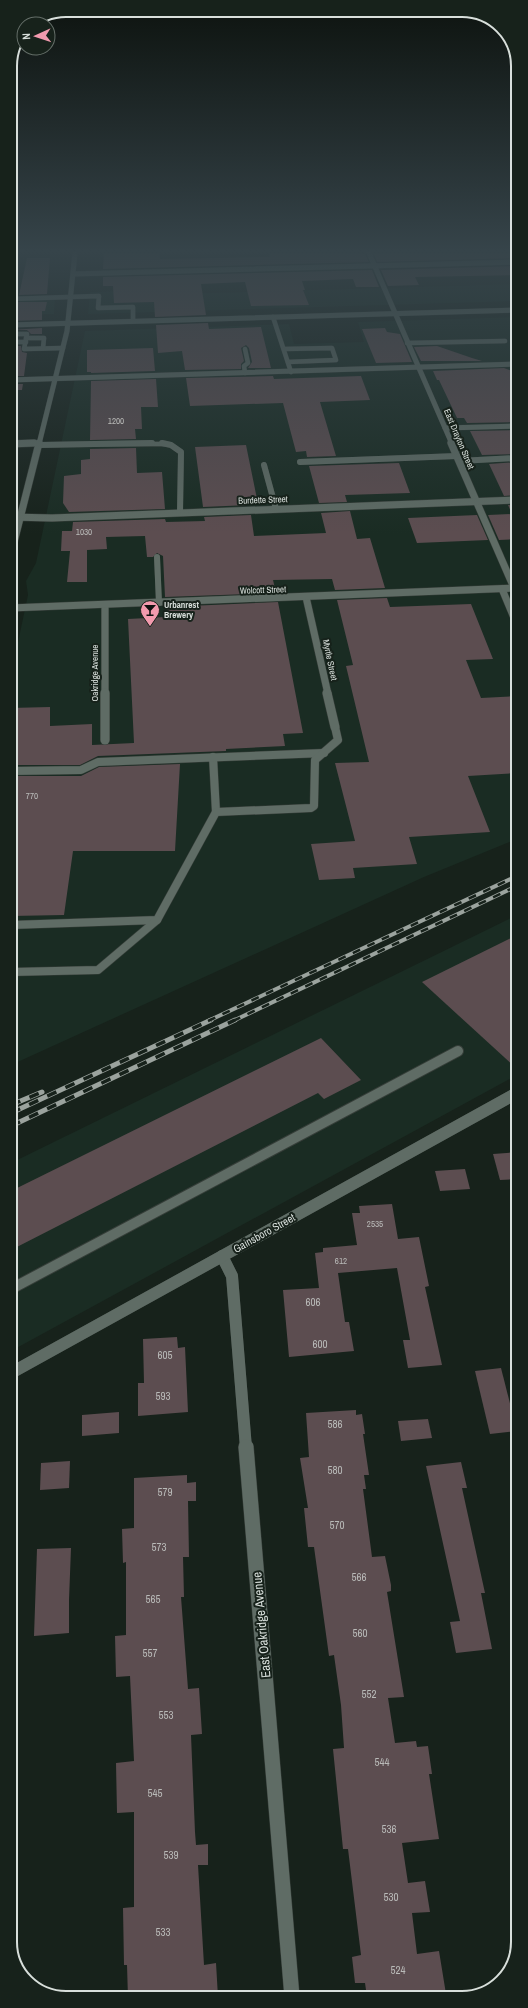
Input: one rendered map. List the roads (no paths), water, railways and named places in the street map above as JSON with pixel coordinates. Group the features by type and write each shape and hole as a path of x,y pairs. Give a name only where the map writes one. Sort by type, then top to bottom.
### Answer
{"street":[{"name":"East Drayton Street","path":"409,347 511,577"},
{"path":"17,530 63,348"},
{"path":"17,380 511,364"},
{"path":"446,428 511,426"},
{"path":"17,444 38,444"},
{"name":"Burdette Street","path":"17,518 511,500"},
{"name":"Wolcott Street","path":"17,608 511,588"},
{"path":"502,589 511,611"},
{"name":"Myrtle Street","path":"306,597 334,727"},
{"name":"Oakridge Avenue","path":"105,605 105,740"},
{"name":"Gainsboro Street","path":"17,1370 511,1097"},
{"name":"East Oakridge Avenue","path":"222,1256 233,1281 292,1991"}],"lane":[{"path":"25,347 24,349 63,348"},
{"path":"288,362 336,360 332,348 284,349 291,372"},
{"path":"245,349 248,363 244,366 245,373"},
{"path":"38,444 161,443 172,445 181,452 180,513"},
{"path":"300,462 511,458"},
{"path":"264,465 276,509"},
{"path":"157,557 160,603"},
{"path":"216,812 311,808 316,803 315,760 338,740 334,727"},
{"path":"17,770 81,770 98,762 324,752"},
{"path":"17,972 98,970 157,920 216,812 213,757"},
{"path":"17,925 157,920"},
{"path":"17,1286 458,1051"}],"railway":[{"path":"208,1021 511,879"},
{"path":"233,1021 511,889"},
{"path":"17,1110 211,1020"},
{"path":"17,1123 235,1020"},
{"path":"17,1102 42,1092"}],"place":[{"name":"Urbanrest Brewery","path":"150,627"}]}
